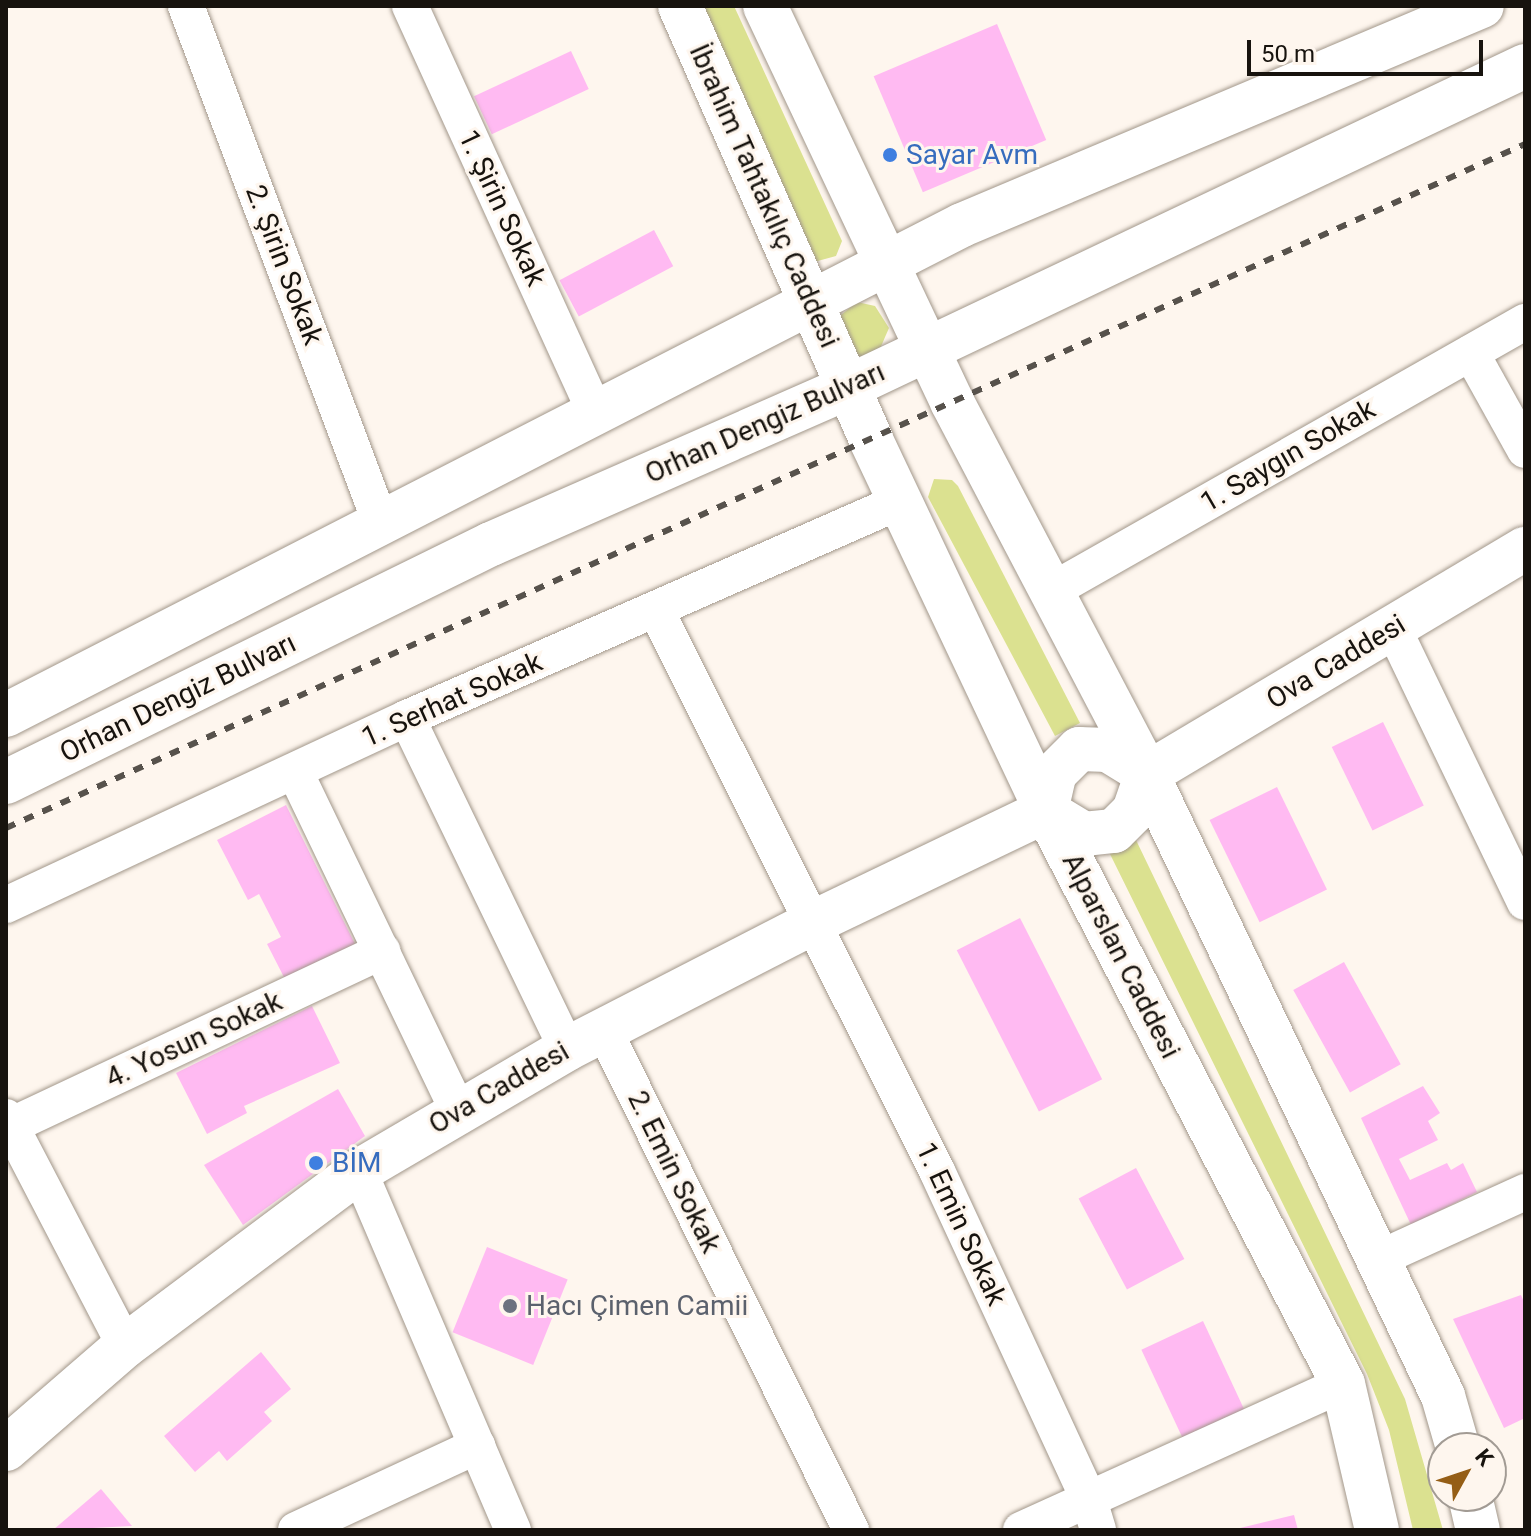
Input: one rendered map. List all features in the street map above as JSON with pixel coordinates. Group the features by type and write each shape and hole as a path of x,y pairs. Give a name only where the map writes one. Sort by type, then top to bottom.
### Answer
{"main road":[{"name":"İbrahim Tahtakılıç Caddesi","path":"680,6 848,387"},
{"path":"765,6 928,348 1147,774 1443,1396 1453,1432"},
{"path":"6,715 381,524 594,410 962,225 1482,6"},
{"name":"Orhan Dengiz Bulvarı","path":"6,782 491,544 848,387 1525,66"},
{"name":"Alparslan Caddesi","path":"848,387 1046,811 1343,1384 1377,1530"},
{"name":"Ova Caddesi","path":"1147,774 1525,549"},
{"path":"1079,749 1108,750 1147,774 1134,811 1114,831 1084,834 1046,811 1055,773 1079,749"},
{"name":"Ova Caddesi","path":"6,1449 125,1346 359,1171 458,1110 585,1039 814,922 1046,811"}],"street":[{"name":"2. Şirin Sokak","path":"186,6 381,524"},
{"name":"1. Şirin Sokak","path":"410,6 594,410"},
{"name":"1. Saygın Sokak","path":"1051,591 1525,322"},
{"path":"1471,353 1525,450"},
{"name":"1. Serhat Sokak","path":"6,905 407,718 901,501"},
{"name":"1. Emin Sokak","path":"656,610 814,922 1094,1515"},
{"path":"1393,628 1525,902"},
{"name":"2. Emin Sokak","path":"407,718 851,1530"},
{"path":"295,772 458,1110"},
{"name":"4. Yosun Sokak","path":"7,1124 382,951"},
{"path":"7,1124 125,1346"},
{"path":"359,1171 513,1530"},
{"path":"1378,1259 1525,1192"},
{"path":"1021,1530 1094,1515 1343,1384"},
{"path":"296,1530 477,1446"}],"green space":[{"path":"699,6 734,6 842,241 836,256 814,262"},
{"path":"857,302 875,306 889,328 879,351 863,357 855,356 836,319"},
{"path":"934,479 952,480 958,486 1080,723 1055,736 928,497"},
{"path":"1136,840 1405,1399 1427,1475 1427,1512 1438,1512 1443,1530 1413,1530 1389,1430 1367,1374 1109,852"}],"building":[{"path":"997,24 1046,140 923,192 874,76"},
{"path":"571,51 589,89 492,134 474,96"},
{"path":"654,230 673,266 579,316 560,280"},
{"path":"1383,722 1424,806 1373,831 1332,747"},
{"path":"1277,787 1327,889 1260,922 1210,820"},
{"path":"286,805 359,952 289,987 267,944 281,937 259,894 248,900 217,840"},
{"path":"1020,918 1102,1079 1039,1112 957,950"},
{"path":"1344,962 1401,1064 1350,1092 1293,990"},
{"path":"312,1006 340,1063 244,1106 247,1113 207,1134 176,1073"},
{"path":"1423,1086 1440,1113 1428,1121 1438,1140 1399,1159 1410,1180 1447,1163 1451,1170 1463,1163 1477,1192 1411,1225 1361,1118"},
{"path":"338,1089 365,1136 243,1225 204,1165"},
{"path":"1136,1168 1184,1259 1127,1289 1079,1199"},
{"name":"Hacı Çimen Camii","path":"487,1247 568,1280 533,1365 453,1332"},
{"path":"1521,1295 1525,1304 1525,1418 1504,1428 1453,1319"},
{"path":"1203,1321 1249,1419 1187,1448 1141,1350"},
{"path":"261,1352 291,1389 264,1412 272,1421 227,1461 219,1451 195,1472 164,1436"},
{"path":"101,1489 132,1526 53,1530"},
{"path":"1294,1515 1298,1530 1236,1530 1236,1529"}],"railway":[{"path":"6,828 1525,144"}],"place":[{"name":"Sayar Avm","path":"890,155"},
{"name":"BİM","path":"316,1163"},
{"name":"Hacı Çimen Camii","path":"510,1306"}]}
